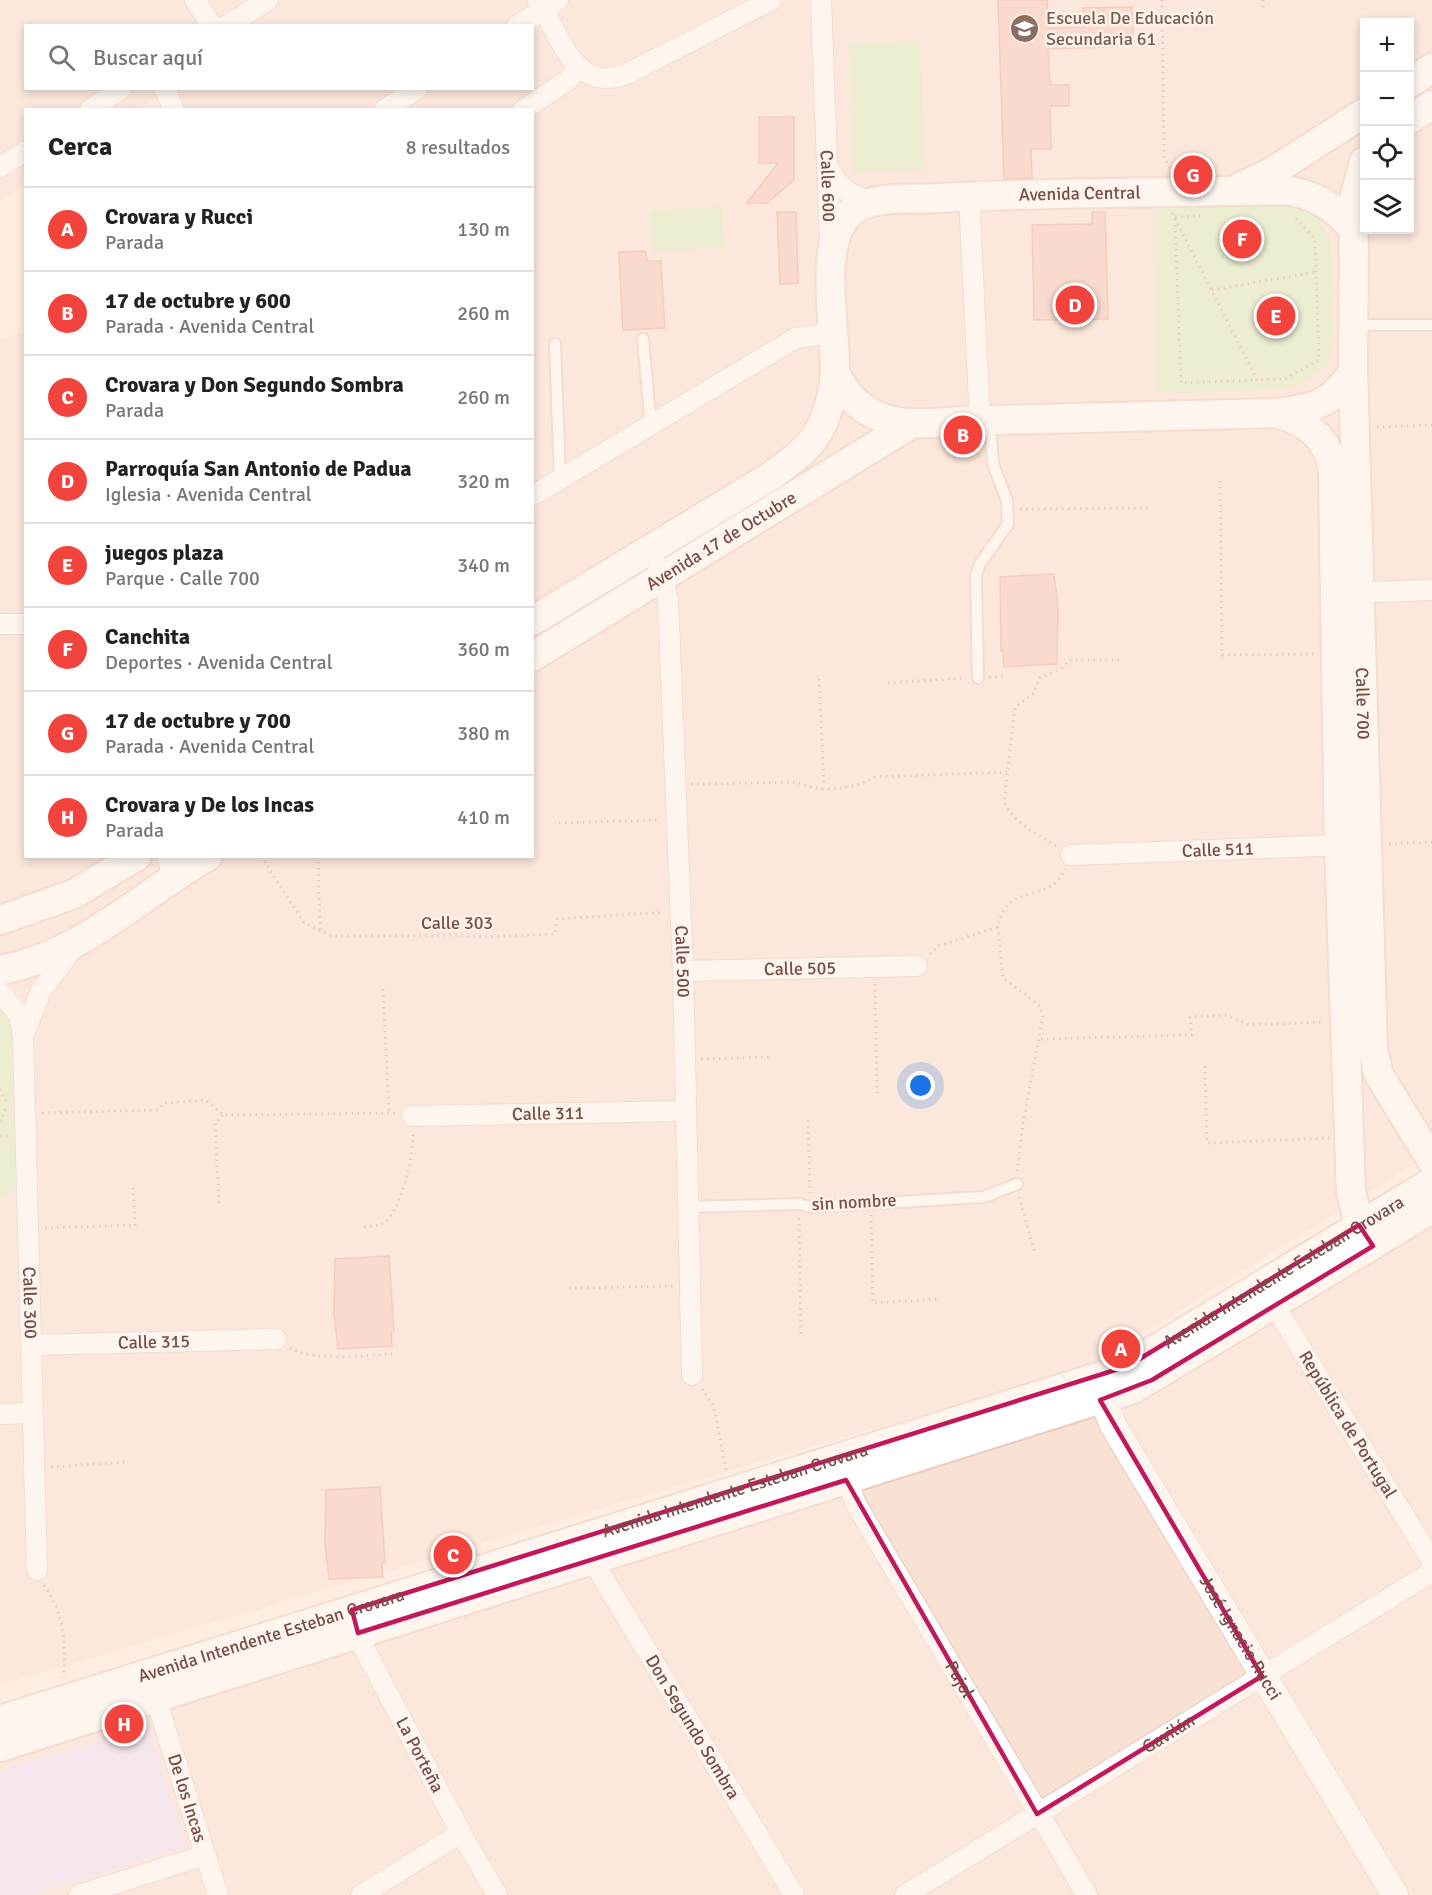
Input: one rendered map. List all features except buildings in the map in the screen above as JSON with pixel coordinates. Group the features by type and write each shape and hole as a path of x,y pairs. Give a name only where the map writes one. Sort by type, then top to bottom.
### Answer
{"main road":[{"path":"1414,80 1432,68"},
{"path":"1414,116 1432,105"},
{"path":"1230,191 1272,172 1360,115"},
{"path":"1353,229 1354,199 1360,179"},
{"name":"Avenida Central","path":"831,262 841,224 858,207 877,202 969,196 1299,191 1331,207 1353,229"},
{"name":"Calle 700","path":"1353,229 1354,428 1346,593 1352,845 1345,1021 1351,1191 1366,1236"},
{"name":"Calle 600","path":"831,262 835,373"},
{"path":"835,373 843,388 858,405 888,421 911,424 1277,413 1320,405 1343,386 1353,370"},
{"name":"Avenida 17 de Octubre","path":"534,655 806,448 822,423 835,373"},
{"name":"Calle 700","path":"1277,413 1306,424 1328,448 1332,460 1346,593 1335,654 1375,1063 1379,1074 1432,1161"},
{"name":"Avenida 17 de Octubre","path":"535,615 657,563 911,424"},
{"path":"0,920 74,894 134,858"},
{"path":"0,970 32,962 76,943 170,867 201,858"},
{"name":"Avenida Intendente Esteban Crovara","path":"0,1747 156,1699 355,1622 1097,1389 1128,1366 1268,1296 1366,1236 1432,1182"},
{"name":"Avenida Intendente Esteban Crovara","path":"1366,1236 1432,1209"},
{"name":"Avenida Intendente Esteban Crovara","path":"0,1720 355,1622 592,1560 843,1469"}],"street":[{"path":"195,0 211,24"},
{"path":"229,24 268,0"},
{"path":"520,24 546,3 578,68 594,79 606,80 620,77 771,0"},
{"name":"Calle 600","path":"821,0 831,262"},
{"path":"526,108 568,80 578,68"},
{"path":"93,108 119,90"},
{"path":"165,90 173,108"},
{"path":"387,108 414,90"},
{"path":"0,167 24,152"},
{"path":"827,164 838,185 845,192 856,198 877,202"},
{"path":"969,196 985,420"},
{"path":"534,495 796,338 833,333"},
{"name":"Calle 500","path":"657,563 668,600 683,971 692,1375"},
{"path":"1346,593 1432,590"},
{"path":"0,624 24,624"},
{"name":"Calle 511","path":"1071,855 1352,845"},
{"path":"23,1036 41,991 76,943"},
{"name":"Calle 505","path":"683,971 918,966"},
{"path":"0,992 19,1015 23,1036"},
{"name":"Calle 300","path":"23,1036 31,1413 37,1570"},
{"name":"Calle 311","path":"412,1116 685,1112"},
{"name":"República de Portugal","path":"1268,1296 1432,1561"},
{"name":"Calle 315","path":"31,1346 276,1339"},
{"name":"José Ignacio Rucci","path":"1097,1389 1114,1427 1395,1895"},
{"path":"0,1414 31,1413"},
{"name":"Pujol","path":"843,1469 856,1504 1037,1814 1087,1895"},
{"name":"Don Segundo Sombra","path":"592,1560 794,1895"},
{"name":"Gavilán","path":"905,1895 1432,1572"},
{"name":"La Porteña","path":"355,1622 461,1833 497,1895"},
{"name":"De los Incas","path":"156,1699 218,1895"},
{"path":"362,1895 461,1833"},
{"path":"79,1895 205,1855"}],"lane":[{"path":"1354,325 1432,325"},
{"path":"643,339 650,416 655,422"},
{"path":"555,344 560,479"},
{"path":"978,678 976,576 980,564 1008,524 1009,509 993,464 985,420"},
{"name":"sin nombre","path":"688,1207 805,1206 984,1197 1017,1184"}],"path":[{"path":"1162,0 1164,157 1171,170"},
{"path":"1263,0 1263,8"},
{"path":"1174,217 1181,383 1285,379 1319,360 1315,238 1290,211"},
{"path":"1174,217 1209,215"},
{"path":"1174,217 1257,380"},
{"path":"1211,291 1316,272"},
{"path":"1354,428 1432,425"},
{"path":"1220,481 1222,655 1335,654"},
{"path":"1009,509 1152,508"},
{"path":"1035,1253 1017,1184 1023,1123 1041,1039 1043,1016 1040,1006 1003,978 998,927 1003,908 1009,902 1052,886 1061,879 1071,855 1021,825 1009,813 1004,802 1015,707 1033,694 1040,678 1061,669 1069,660 1122,660"},
{"path":"888,683 1005,676"},
{"path":"819,679 824,787"},
{"path":"675,784 797,782 808,788 859,786 875,777 1007,772"},
{"path":"559,823 677,820"},
{"path":"1352,845 1432,842"},
{"name":"Calle 303","path":"262,858 304,923 332,936 346,938 555,934 557,919 680,910"},
{"path":"318,858 320,931"},
{"path":"918,966 938,946 998,927"},
{"path":"874,967 877,1093"},
{"path":"383,988 389,1112"},
{"path":"1041,1039 1192,1035 1190,1017 1225,1015 1250,1025 1345,1021"},
{"path":"684,1059 770,1057"},
{"path":"1205,1066 1207,1143 1349,1137"},
{"path":"0,1089 7,1104 0,1122"},
{"path":"25,1114 157,1110 165,1103 206,1100 223,1114 389,1112 412,1116 414,1153 392,1214 381,1225 364,1227"},
{"path":"219,1203 215,1122 223,1114"},
{"path":"801,1336 808,1120"},
{"path":"28,1229 135,1225 134,1188"},
{"path":"871,1201 873,1303 940,1299"},
{"path":"569,1288 690,1285"},
{"path":"276,1339 295,1352 316,1355 392,1354"},
{"path":"692,1375 714,1406 727,1475"},
{"path":"34,1468 125,1462"},
{"path":"37,1570 58,1607 66,1632 64,1679"}],"highlighted area":[{"path":"1359,1225 1373,1246 1152,1380 1100,1400 1262,1676 1037,1814 846,1480 358,1633 352,1610 1128,1366"}],"shaded area":[{"path":"0,0 1432,0 1432,1153 1094,1364 0,1685 0,338 24,332 24,858 534,858 534,108 166,108 157,96 139,108 24,108 24,186 0,202"},
{"path":"1432,1223 1432,1895 0,1895 0,1760 1137,1399 1182,1377"},
{"path":"149,1726 186,1847 28,1895 0,1895 0,1771"}],"green space":[{"path":"920,41 925,169 853,172 849,43"},
{"path":"1300,202 1317,213 1330,241 1335,331 1327,365 1306,381 1284,390 1156,392 1155,203"},
{"path":"721,206 724,247 653,252 650,211"},
{"path":"0,1004 8,1014 16,1033 17,1188 5,1198 0,1198"}],"place":[{"name":"Escuela De Educación Secundaria 61","path":"1025,28"},
{"name":"17 de octubre y 700","path":"1193,175"},
{"name":"Canchita","path":"1242,239"},
{"name":"Parroquía San Antonio de Padua","path":"1075,305"},
{"name":"juegos plaza","path":"1276,316"},
{"name":"17 de octubre y 600","path":"963,435"},
{"name":"Crovara y Rucci","path":"1121,1349"},
{"name":"Crovara y Don Segundo Sombra","path":"453,1555"},
{"name":"Crovara y De los Incas","path":"124,1724"}]}
